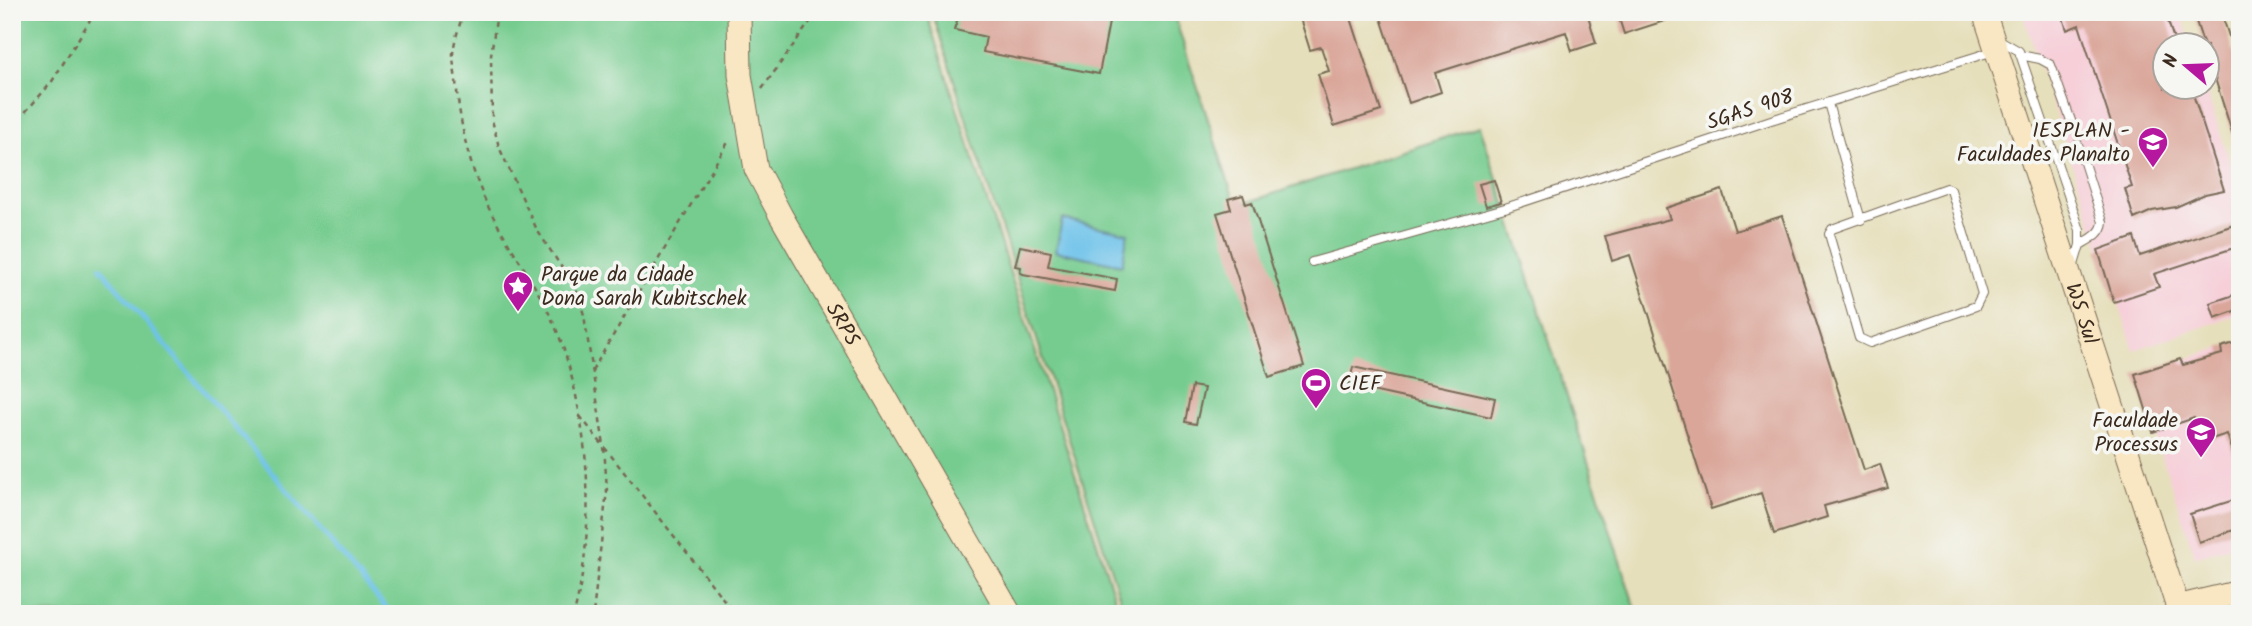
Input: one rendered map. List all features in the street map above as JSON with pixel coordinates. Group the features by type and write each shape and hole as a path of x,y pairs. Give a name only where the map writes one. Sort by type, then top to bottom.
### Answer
{"main road":[{"name":"SRPS","path":"739,12 740,75 756,169 1010,614"},
{"name":"W5 Sul","path":"1984,12 2178,610"},
{"path":"2178,610 2237,600"}],"lane":[{"path":"1994,43 2015,48 2020,55 2080,230 2080,245 2069,278"},
{"name":"SGAS 908","path":"1312,262 1514,204 1828,103 1994,43"},
{"path":"2020,55 2051,65 2074,129"},
{"path":"1828,103 1861,219"},
{"path":"2078,144 2103,222 2103,228 2097,235 2080,245"},
{"path":"1950,189 1982,294 1979,302 1976,306 1870,343 1862,341 1829,236 1832,229 1861,219 1950,189"}],"path":[{"path":"12,127 51,83 94,12"},
{"path":"463,12 453,54 458,111 470,162 493,216 535,288 563,349 578,413 585,452 586,539 574,614"},
{"path":"497,12 491,55 492,121 508,167 537,230 576,289 584,315 604,446 607,490 593,614"},
{"path":"592,370 745,114 817,12"},
{"path":"578,413 735,614"}],"shaded area":[{"name":"IESPLAN - Faculdades Planalto","path":"2022,12 2180,12 2187,32 2150,32 2150,102 2210,102 2240,192 2240,314 2134,350"},
{"name":"Faculdade Processus","path":"2240,342 2240,543 2195,557 2135,375"}],"green space":[{"name":"Parque da Cidade Dona Sarah Kubitschek","path":"12,12 926,12 1120,614 12,614"},
{"name":"CIEF","path":"932,12 1173,12 1236,206 1480,126 1637,614 1125,614"}],"water":[{"path":"1062,219 1128,233 1122,265 1056,251"}],"building":[{"path":"959,12 1111,12 1099,74 983,52 986,37 955,30"},
{"path":"1298,12 1349,12 1381,111 1334,126 1318,74 1329,71 1321,47 1310,50"},
{"path":"1379,12 1587,12 1596,43 1572,51 1566,32 1435,73 1441,92 1409,103"},
{"path":"1617,12 1683,12 1683,15 1624,34"},
{"path":"2061,12 2165,12 2171,32 2150,32 2150,102 2196,102 2224,190 2134,219 2125,189 2132,187 2079,25 2067,30"},
{"path":"2193,12 2221,12 2240,70 2240,148 2237,148 2220,94 2220,32 2199,32"},
{"path":"1494,180 1501,202 1486,206 1479,184"},
{"path":"1722,190 1735,231 1782,216 1864,470 1880,464 1888,488 1824,506 1827,517 1774,534 1761,493 1711,509 1630,255 1612,261 1605,236 1670,219 1666,208"},
{"path":"1243,195 1246,204 1252,202 1304,366 1269,377 1217,213 1231,209 1228,199"},
{"path":"2240,223 2240,246 2154,274 2159,287 2114,302 2098,250 2134,237 2140,256"},
{"path":"1020,246 1051,252 1048,266 1117,279 1115,291 1023,274 1020,272 1021,267 1015,266"},
{"path":"2240,293 2240,309 2215,318 2210,303"},
{"path":"2240,341 2240,465 2237,465 2227,434 2202,442 2194,418 2153,432 2135,374 2180,359 2183,365 2222,354 2221,347"},
{"path":"1353,367 1495,398 1491,417 1349,386"},
{"path":"1192,386 1204,388 1196,424 1185,422"},
{"path":"2240,498 2240,528 2199,542 2190,514"}],"waterway":[{"path":"100,267 391,614"}],"place":[{"name":"IESPLAN - Faculdades Planalto","path":"2153,169"},
{"name":"Parque da Cidade Dona Sarah Kubitschek","path":"518,313"},
{"name":"CIEF","path":"1316,410"},
{"name":"Faculdade Processus","path":"2201,459"}]}
